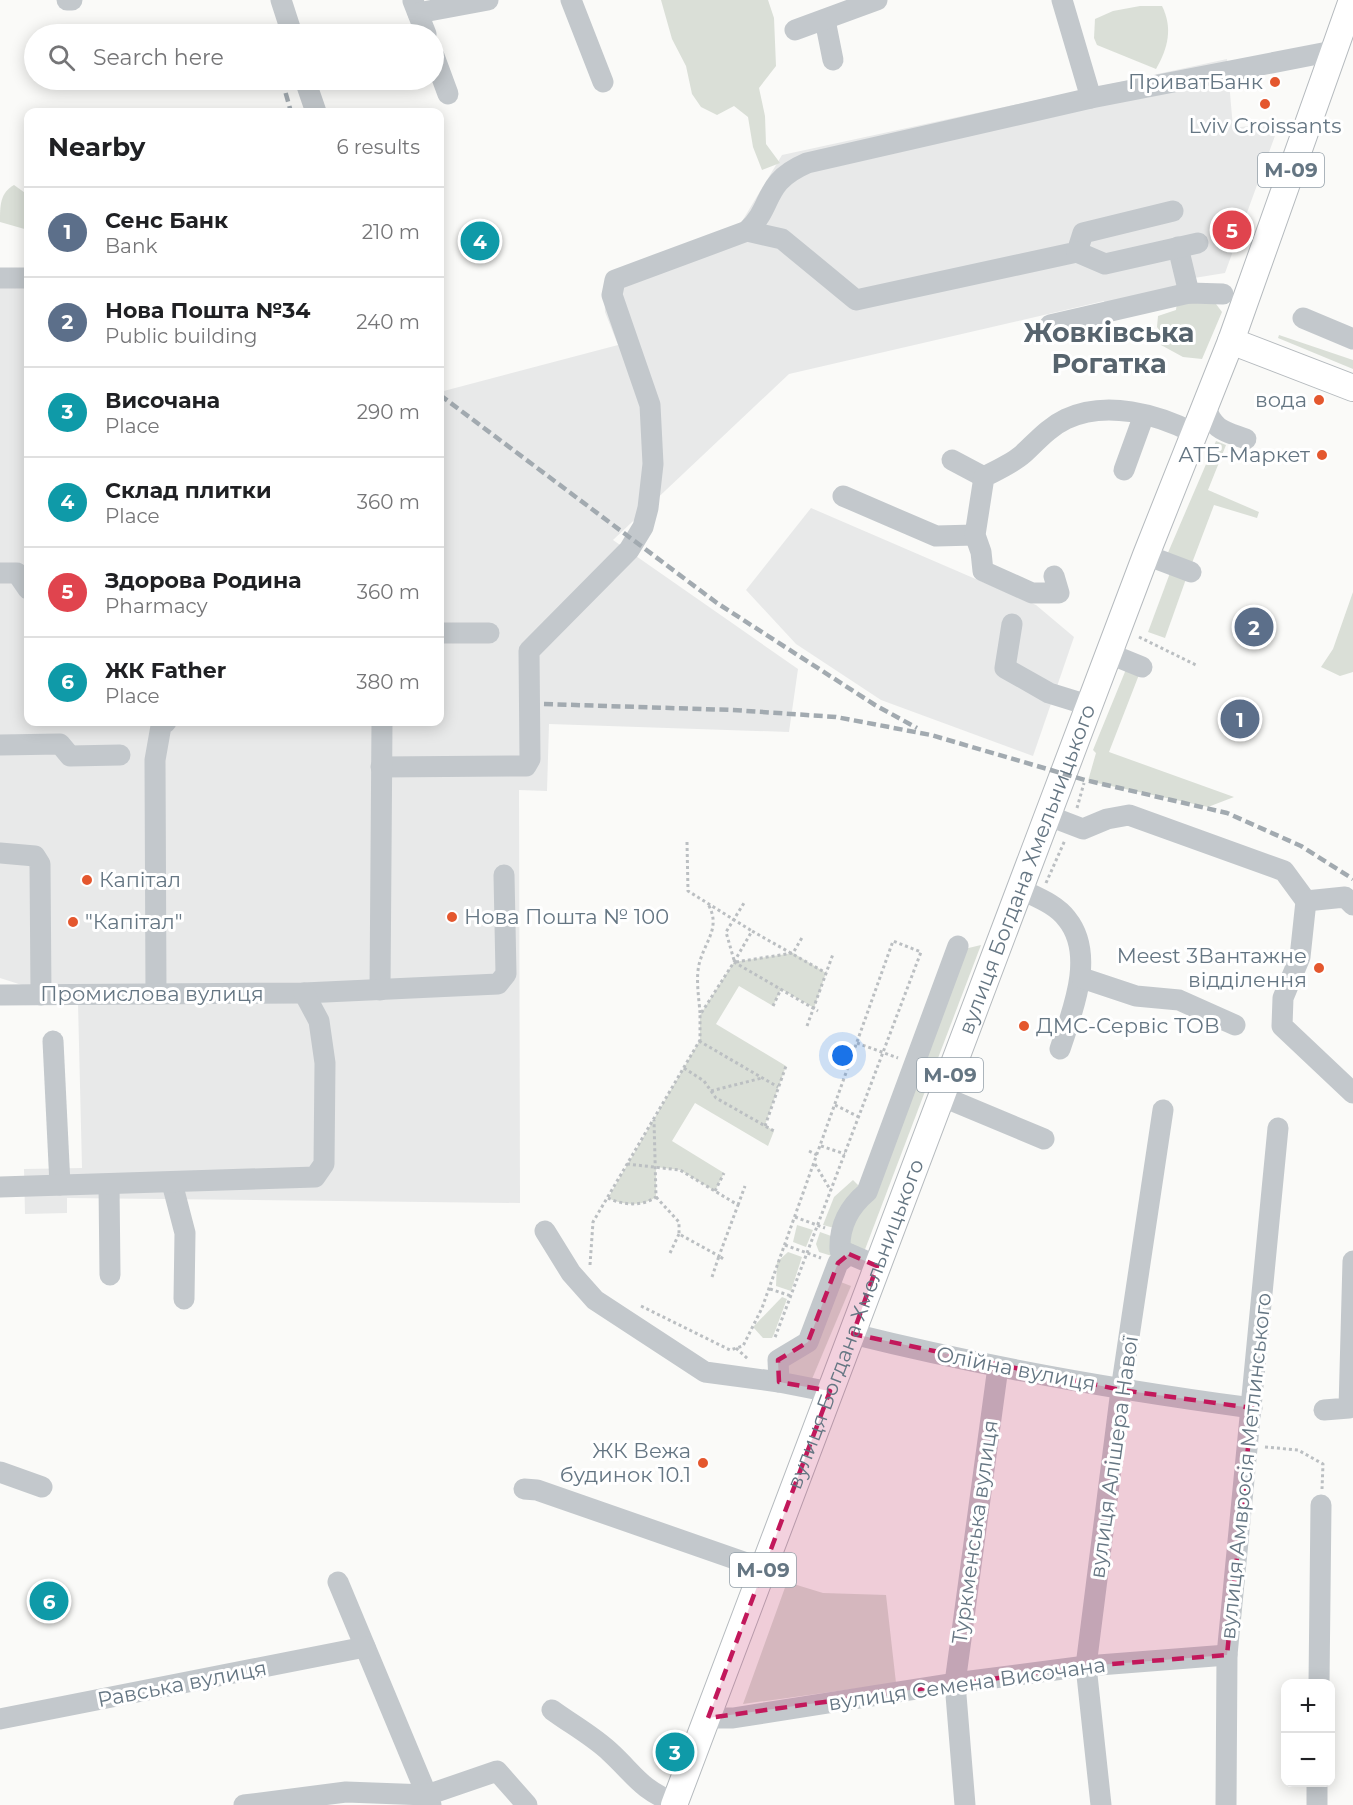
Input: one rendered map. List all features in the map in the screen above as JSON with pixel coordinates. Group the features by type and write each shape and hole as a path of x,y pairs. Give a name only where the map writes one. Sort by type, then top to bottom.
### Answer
{"main road":[{"name":"вулиця Богдана Хмельницького","path":"675,1804 1146,555 1231,341 1352,2"},
{"path":"1231,341 1353,388"}],"street":[{"path":"281,0 289,24"},
{"path":"422,24 415,7 488,0"},
{"path":"571,0 603,82"},
{"path":"795,30 877,0"},
{"path":"1062,0 1091,98"},
{"path":"825,20 833,60"},
{"path":"381,767 522,767 529,763 529,651 629,550 643,527 648,508 653,464 650,405 612,287 615,280 747,231 754,224 779,179 807,163 1091,98 1334,51"},
{"path":"444,83 448,94"},
{"path":"309,90 314,108"},
{"path":"1077,252 1083,233 1173,211"},
{"path":"747,231 782,238 856,300 1077,252 1105,264 1188,245 1189,293"},
{"path":"0,278 24,278"},
{"path":"1050,325 1189,293 1223,294"},
{"path":"1304,318 1353,339"},
{"path":"1205,406 1210,421 1217,428 1246,439"},
{"path":"984,477 1022,455 1039,437 1066,419 1104,408 1144,415 1194,433"},
{"path":"1125,470 1144,415"},
{"path":"952,460 984,477"},
{"path":"984,477 975,535 981,552 982,571 1032,593 1059,593 1054,576"},
{"path":"843,496 936,536 975,535"},
{"path":"1146,555 1191,572"},
{"path":"0,573 17,573 24,583"},
{"path":"1012,624 1005,668 1049,693 1090,706"},
{"path":"444,633 489,633"},
{"path":"1110,654 1142,667"},
{"path":"156,994 155,760 161,726"},
{"path":"380,990 382,726"},
{"path":"0,745 60,744 70,756 120,755"},
{"path":"1049,816 1083,829 1107,819 1129,815 1284,871 1306,901 1300,957 1283,998 1282,1026 1353,1093"},
{"path":"0,853 35,856 40,864 41,995"},
{"name":"Промислова вулиця","path":"0,995 304,993 501,982 506,974 504,875"},
{"path":"1020,890 1040,897 1068,919 1077,940 1082,978 1060,1049"},
{"path":"1306,901 1345,897 1353,905"},
{"path":"877,1266 840,1250 840,1233 851,1206 867,1192 958,946"},
{"path":"1082,978 1136,996 1179,1000 1235,1025"},
{"path":"0,1187 310,1179 320,1173 324,1164 325,1063 319,1021 304,993"},
{"path":"53,1041 60,1185"},
{"path":"941,1096 1044,1139"},
{"name":"вулиця Алішера Навої","path":"1101,1805 1086,1666 1121,1390 1163,1110"},
{"name":"вулиця Амвросія Метлинського","path":"1226,1805 1227,1655 1278,1128"},
{"path":"172,1183 185,1233 184,1299"},
{"path":"109,1185 110,1275"},
{"path":"545,1231 571,1273 595,1300 705,1372 779,1382 830,1392"},
{"path":"779,1382 778,1360 808,1342 838,1263 849,1254"},
{"path":"1324,1410 1349,1408 1353,1261"},
{"name":"Олійна вулиця","path":"853,1334 998,1367 1121,1390 1252,1408"},
{"name":"Туркменська вулиця","path":"965,1805 955,1683 998,1367"},
{"path":"0,1473 42,1487"},
{"path":"524,1489 537,1490 764,1569"},
{"path":"1318,1679 1321,1505"},
{"path":"338,1582 429,1800"},
{"name":"Равська вулиця","path":"0,1719 365,1647"},
{"name":"вулиця Семена Височана","path":"708,1718 733,1718 955,1683 1086,1666 1227,1655"},
{"path":"552,1710 609,1751 633,1778 653,1795 675,1804"},
{"path":"244,1805 346,1791 375,1799 429,1800 497,1771 527,1805"},
{"path":"1317,1787 1317,1805"}],"path":[{"path":"1140,635 1198,666"},
{"path":"687,842 688,891 826,973"},
{"path":"590,1270 593,1222 699,1041 699,963 714,929 712,912 707,903"},
{"path":"744,903 726,932 734,962 816,1010"},
{"path":"700,1015 752,931"},
{"path":"793,953 803,936"},
{"path":"634,1303 729,1350 743,1346 769,1288 893,942 921,952 771,1349"},
{"path":"734,962 793,953"},
{"path":"807,1026 816,1010 833,954"},
{"path":"773,1006 781,989"},
{"path":"699,1041 778,1087"},
{"path":"765,1126 786,1066"},
{"path":"684,1068 704,1081 716,1098 774,1131"},
{"path":"711,1091 762,1078"},
{"path":"835,1105 859,1117"},
{"path":"654,1118 656,1197 679,1222 679,1234 670,1253"},
{"path":"820,1145 845,1154"},
{"path":"809,1151 817,1155"},
{"path":"814,1163 831,1191"},
{"path":"627,1164 680,1170 738,1205"},
{"path":"715,1191 724,1173"},
{"path":"712,1277 745,1186"},
{"path":"608,1198 620,1204 649,1202 656,1197"},
{"path":"795,1217 840,1233"},
{"path":"679,1234 725,1260"},
{"path":"769,1288 791,1296"},
{"path":"1248,1445 1298,1450 1323,1464 1321,1505"}],"highlighted area":[{"path":"849,1254 877,1266 853,1334 1121,1390 1252,1408 1227,1655 1086,1666 708,1718 830,1391 779,1382 778,1360 808,1342 838,1263"}],"shaded area":[{"path":"661,0 768,0 774,18 776,66 759,88 765,116 766,144 780,163 762,170 753,147 748,117 734,106 717,115 701,107 692,94 686,66 672,39"},
{"path":"1140,6 1162,6 1165,14 1168,38 1156,69 1097,45 1094,38 1095,19 1113,11"},
{"path":"1227,59 1233,128 1280,122 1225,273 1194,278 1183,286 1105,305 1104,301 789,374 613,540 798,669 789,732 549,724 547,791 519,790 520,1203 67,1198 67,1213 25,1214 24,1169 82,1168 78,1003 0,978 0,271 24,271 24,726 444,726 444,391 618,345 605,312 604,287 735,233 782,155"},
{"path":"14,185 24,192 24,229 0,222 3,196"},
{"path":"1177,302 1216,304 1222,312 1202,359 1183,357 1161,345 1162,334 1157,327 1158,316 1176,310"},
{"path":"1279,335 1353,360 1353,369 1278,338"},
{"path":"1216,441 1226,445 1208,490 1259,512 1257,518 1214,505 1192,563 1167,555"},
{"path":"811,508 1036,605 1074,637 1033,756 881,700 796,644 746,590"},
{"path":"1170,573 1186,579 1165,638 1148,632"},
{"path":"1353,592 1353,672 1340,676 1321,667 1333,649"},
{"path":"1129,662 1142,667 1109,752 1234,797 1208,807 1088,781 1096,753 1093,750"},
{"path":"981,945 935,1066 917,1060 956,951"},
{"path":"793,953 826,973 814,1008 781,989 773,1006 739,986 716,1024 786,1066 765,1125 774,1131 768,1146 695,1103 672,1141 724,1173 715,1191 680,1170 656,1167 656,1197 632,1204 608,1198 700,1040 700,1015 734,962"},
{"path":"914,1068 932,1073 861,1260 839,1243"},
{"path":"853,1180 862,1189 838,1229 823,1225 834,1197"},
{"path":"797,1225 813,1230 806,1247 793,1242"},
{"path":"820,1232 834,1237 832,1256 819,1252 816,1244"},
{"path":"788,1252 802,1257 791,1291 776,1286 777,1262"},
{"path":"838,1281 851,1286 812,1379 787,1376 787,1358"},
{"path":"782,1297 787,1299 774,1334 772,1338 763,1338 753,1327"},
{"path":"787,1582 823,1593 886,1595 896,1683 743,1704"}],"railway":[{"path":"285,90 290,108"},
{"path":"444,398 717,603 875,705 917,728"},
{"path":"544,704 733,710 836,717 931,735 1085,780 1227,813 1301,846 1353,879"}],"place":[{"name":"ПриватБанк","path":"1275,82"},
{"name":"Lviv Croissants","path":"1265,104"},
{"name":"Здорова Родина","path":"1232,230"},
{"name":"Склад плитки","path":"480,241"},
{"name":"вода","path":"1319,400"},
{"name":"АТБ-Маркет","path":"1322,455"},
{"name":"Нова Пошта №34","path":"1254,627"},
{"name":"Сенс Банк","path":"1240,719"},
{"name":"Капітал","path":"87,880"},
{"name":"Нова Пошта № 100","path":"452,917"},
{"name":"\"Капітал\"","path":"73,922"},
{"name":"Meest 3Вантажне відділення","path":"1319,968"},
{"name":"ДМС-Сервіс ТОВ","path":"1024,1026"},
{"name":"ЖК Вежа будинок 10.1","path":"703,1463"},
{"name":"ЖК Father","path":"49,1601"},
{"name":"Височана","path":"675,1752"}],"district":[{"name":"Жовківська Рогатка","path":"1109,348"}]}
